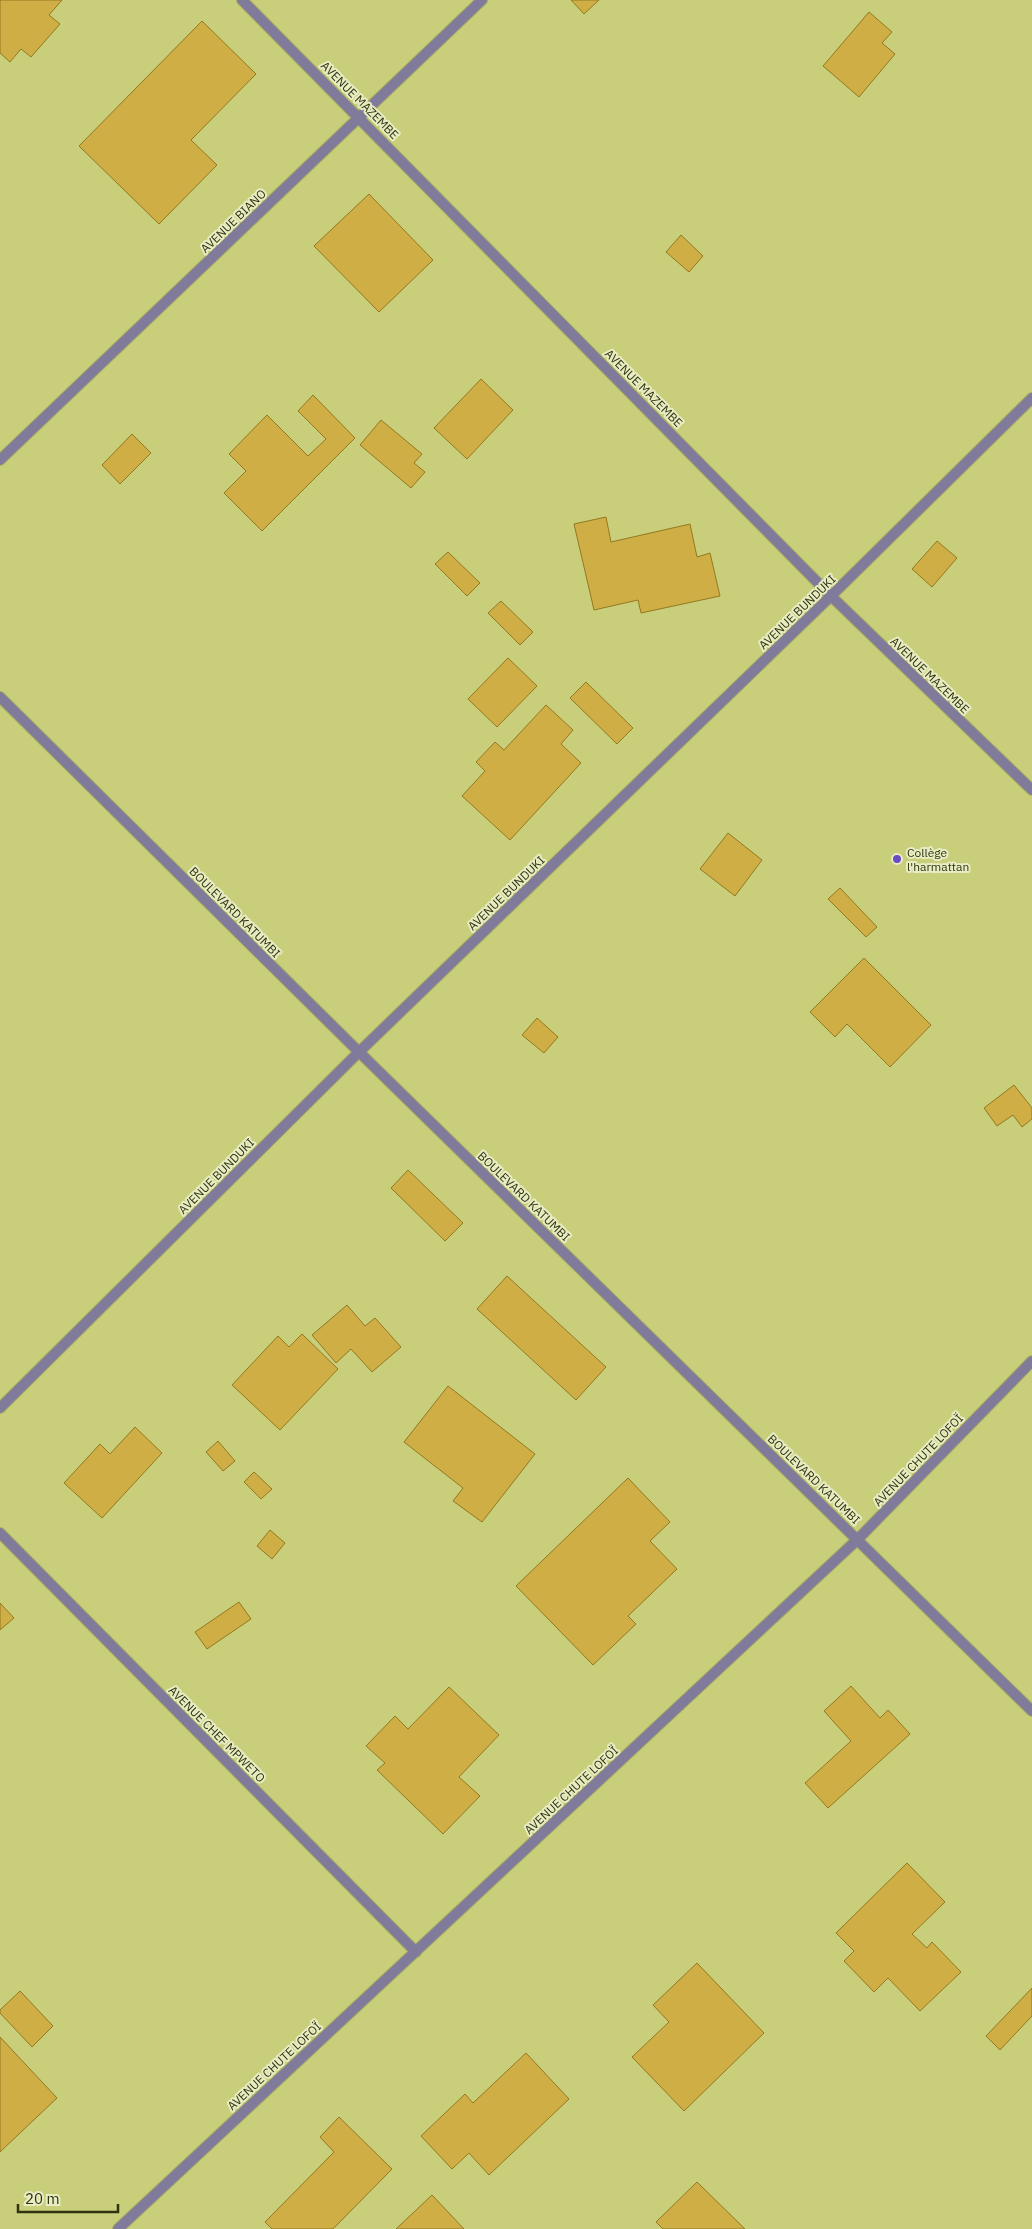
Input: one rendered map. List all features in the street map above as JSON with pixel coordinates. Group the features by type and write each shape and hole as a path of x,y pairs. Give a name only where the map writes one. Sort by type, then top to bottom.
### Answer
{"street":[{"name":"AVENUE MAZEMBE","path":"242,0 831,596 1032,790"},
{"name":"AVENUE BIANO","path":"0,460 482,0"},
{"name":"AVENUE BUNDUKI","path":"0,1408 359,1052 831,596 1032,398"},
{"name":"BOULEVARD KATUMBI","path":"0,696 359,1052 1032,1711"},
{"name":"AVENUE CHUTE LOFOÏ","path":"118,2229 858,1539 1032,1362"},
{"name":"AVENUE CHEF MPWETO","path":"0,1533 416,1952"}],"building":[{"path":"0,0 62,0 49,15 60,24 31,57 21,49 10,62 0,53"},
{"path":"571,0 599,0 584,14"},
{"path":"869,12 892,32 882,43 895,54 859,97 823,66"},
{"path":"202,21 256,74 191,140 217,165 159,224 79,146"},
{"path":"369,194 433,260 379,312 314,246"},
{"path":"681,235 703,256 689,272 666,252"},
{"path":"481,379 513,410 467,459 434,428"},
{"path":"313,395 355,438 262,531 224,493 246,471 229,454 267,415 308,456 326,439 298,411"},
{"path":"381,420 422,454 414,463 425,472 411,488 360,445"},
{"path":"132,434 151,453 120,484 102,465"},
{"path":"606,517 611,542 690,524 697,557 710,553 720,596 641,613 638,600 594,610 574,524"},
{"path":"937,541 957,558 932,587 912,569"},
{"path":"448,552 480,583 467,596 435,564"},
{"path":"501,601 533,632 520,645 488,613"},
{"path":"508,658 537,686 497,727 468,699"},
{"path":"586,682 633,728 617,744 570,698"},
{"path":"546,705 573,730 561,744 581,763 510,840 462,796 485,771 476,762 495,742 504,750"},
{"path":"728,833 762,860 735,896 700,869"},
{"path":"840,888 877,927 866,937 828,899"},
{"path":"864,958 931,1025 890,1067 847,1024 835,1037 810,1012"},
{"path":"537,1018 558,1037 544,1053 522,1035"},
{"path":"1014,1085 1032,1108 1032,1119 1022,1127 1013,1115 997,1126 984,1108"},
{"path":"408,1170 463,1223 445,1241 391,1188"},
{"path":"507,1276 606,1367 576,1400 477,1309"},
{"path":"347,1305 365,1326 375,1318 401,1347 372,1372 351,1349 336,1363 312,1335"},
{"path":"302,1334 338,1369 280,1430 232,1385 278,1336 289,1347"},
{"path":"448,1386 535,1454 482,1522 453,1501 463,1488 404,1442"},
{"path":"135,1427 162,1453 102,1518 64,1483 100,1444 110,1454"},
{"path":"218,1441 235,1461 223,1471 206,1452"},
{"path":"254,1472 272,1489 261,1499 244,1482"},
{"path":"628,1478 670,1522 650,1541 677,1569 628,1616 636,1624 593,1665 516,1586"},
{"path":"270,1530 285,1543 272,1559 257,1546"},
{"path":"239,1602 251,1619 207,1649 195,1632"},
{"path":"0,1603 14,1618 0,1630"},
{"path":"851,1686 880,1718 888,1710 910,1734 828,1808 805,1783 851,1741 824,1711"},
{"path":"449,1687 499,1735 459,1777 480,1796 443,1834 377,1770 385,1763 366,1746 395,1716 408,1729"},
{"path":"907,1863 945,1902 912,1934 927,1948 932,1942 961,1972 920,2011 888,1978 874,1992 844,1961 854,1951 836,1933"},
{"path":"697,1963 764,2033 684,2111 632,2057 669,2022 653,2005"},
{"path":"1032,1988 1032,2016 1000,2050 986,2036"},
{"path":"20,1991 53,2026 32,2047 0,2013 0,2010"},
{"path":"0,2037 57,2098 0,2152"},
{"path":"526,2053 569,2099 489,2175 469,2153 452,2169 421,2136 465,2094 473,2103"},
{"path":"339,2117 392,2169 333,2229 272,2229 265,2222 334,2152 320,2137"},
{"path":"697,2182 745,2229 663,2229 656,2222"},
{"path":"432,2195 464,2229 396,2229"}],"place":[{"name":"Collège l'harmattan","path":"897,859"}]}
